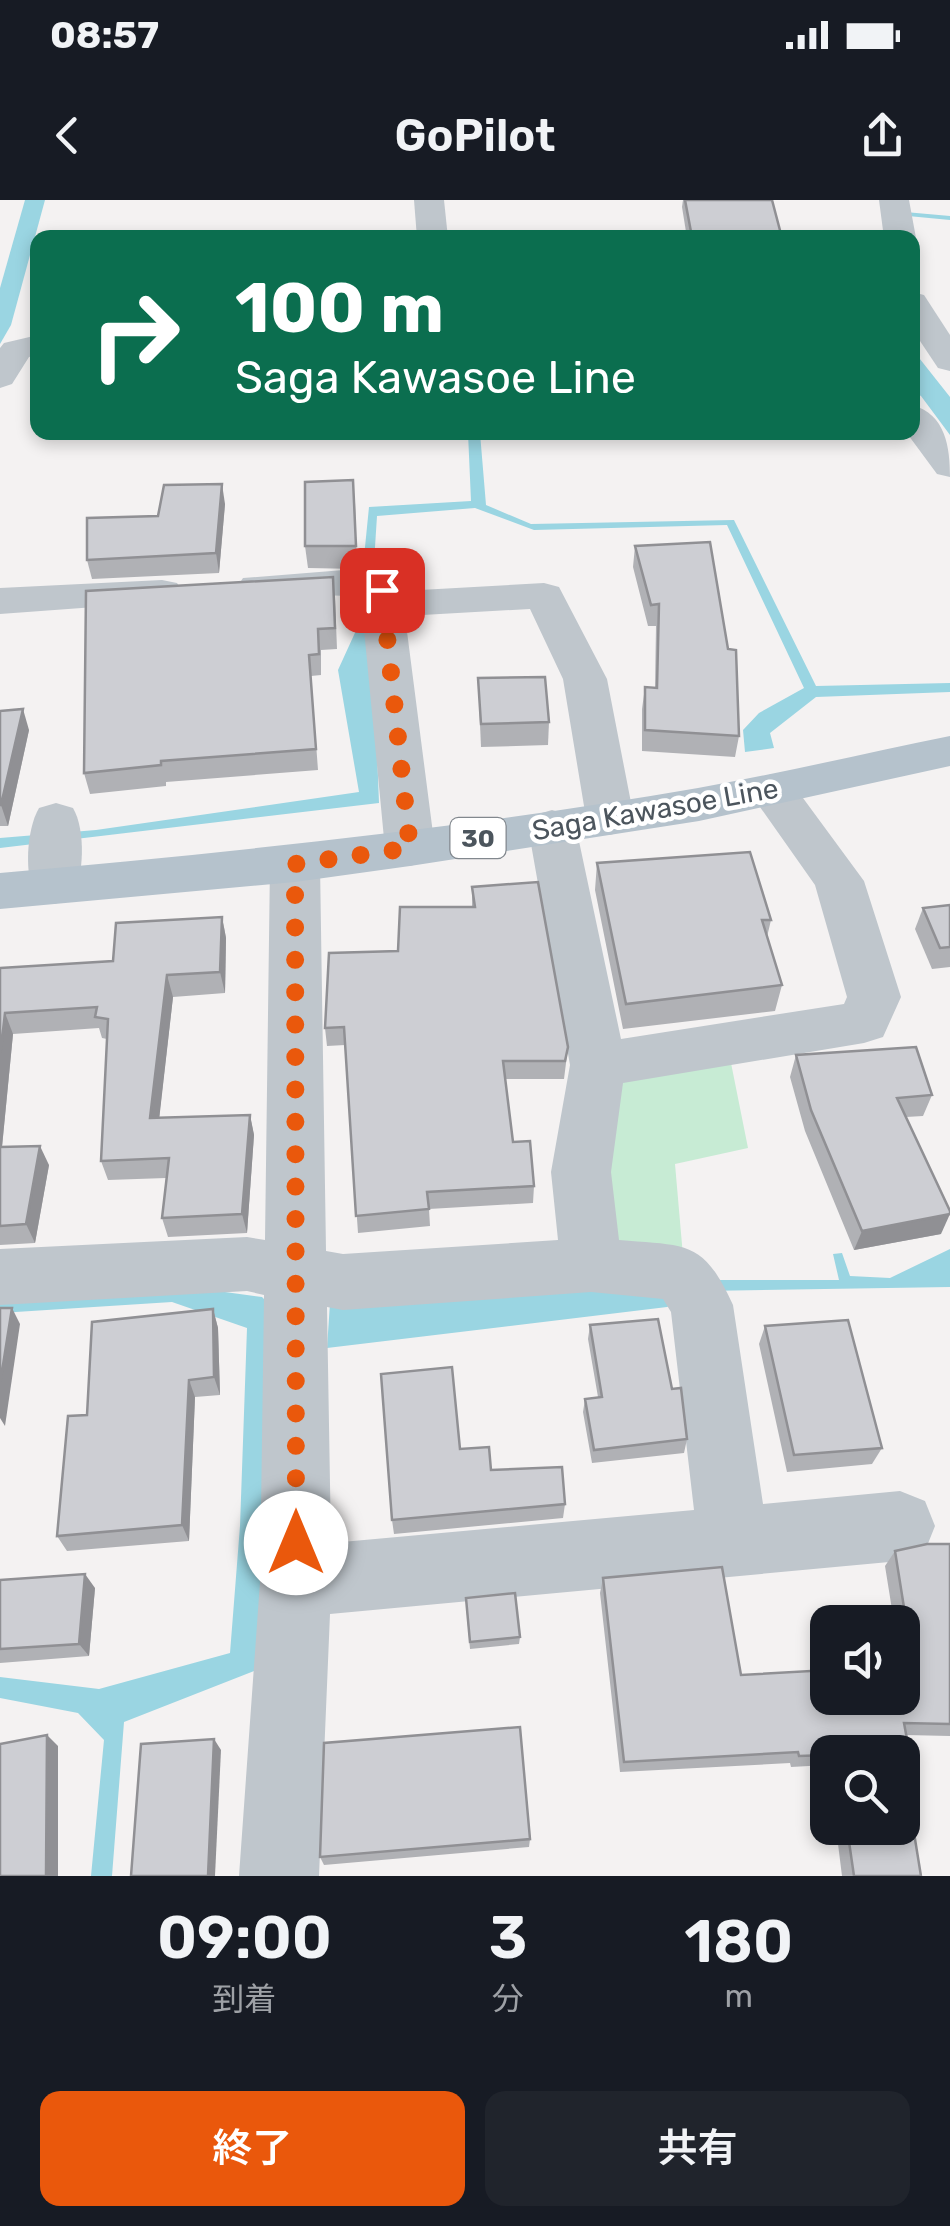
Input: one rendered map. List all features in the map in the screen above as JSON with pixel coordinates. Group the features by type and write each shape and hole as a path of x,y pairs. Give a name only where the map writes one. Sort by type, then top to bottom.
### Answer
{"main road":[{"name":"Saga Kawasoe Line","path":"0,891 55,852 295,864 610,818 772,790 950,751"}],"street":[{"path":"429,200 432,230"},
{"path":"894,200 899,230"},
{"path":"920,320 950,361"},
{"path":"0,376 16,350 30,347"},
{"path":"920,427 950,466"},
{"path":"0,602 344,582 382,590 410,848"},
{"path":"384,605 544,596 585,679 610,818"},
{"path":"598,1065 864,1022 874,997 839,881 772,790"},
{"path":"552,826 598,1065 581,1172 591,1264"},
{"path":"279,1876 296,1582 295,864"},
{"path":"0,1276 247,1264 343,1282 591,1264 691,1289 733,1541"},
{"path":"296,1582 900,1526"}],"green space":[{"path":"729,1053 748,1148 675,1164 683,1256 612,1256 598,1177 613,1074"}],"water":[{"path":"25,200 45,200 37,230 30,230 30,255 11,325 0,344 0,288"},
{"path":"920,359 950,397 950,435 921,396"},
{"path":"468,440 481,440 486,505 531,524 734,520 816,686 950,683 950,692 816,697 770,733 774,748 745,752 743,730 759,713 804,688 727,525 534,530 475,508 377,516 373,578 362,577 369,507 471,501"},
{"path":"359,595 371,597 379,803 0,848 0,838 96,830 359,792 338,670 359,624"},
{"path":"950,1249 950,1287 704,1291 667,1307 327,1348 330,1303 696,1280 839,1280 833,1254 842,1253 850,1276 890,1278"},
{"path":"181,1286 262,1297 276,1311 262,1668 124,1722 112,1876 91,1876 104,1740 78,1713 0,1698 0,1677 99,1689 230,1653 240,1526 247,1328 172,1302 0,1313 0,1298"}],"building":[{"path":"685,200 772,200 780,230 691,230"},
{"path":"353,480 356,546 305,546 305,482"},
{"path":"222,484 216,553 87,560 87,518 158,516 164,485"},
{"path":"710,542 728,649 736,650 739,736 645,730 645,687 657,688 659,604 651,605 635,546"},
{"path":"333,577 335,628 318,629 319,654 309,655 316,749 161,761 161,765 84,773 86,591"},
{"path":"545,677 549,722 481,724 478,678"},
{"path":"23,709 1,805 0,805 0,711"},
{"path":"750,852 771,920 762,920 782,985 626,1004 597,863"},
{"path":"538,882 568,1047 565,1061 503,1061 513,1142 530,1141 534,1186 427,1192 429,1209 356,1216 344,1027 325,1028 329,953 398,951 400,907 475,907 472,887"},
{"path":"950,905 950,947 940,948 923,908"},
{"path":"222,917 220,972 167,975 150,1118 250,1115 242,1214 162,1218 169,1158 101,1161 108,1019 95,1017 97,1007 5,1013 0,1057 0,968 113,961 116,923"},
{"path":"916,1047 932,1095 897,1098 950,1214 862,1231 811,1110 796,1055"},
{"path":"40,1146 26,1224 0,1226 0,1147"},
{"path":"0,1308 12,1308 0,1384"},
{"path":"213,1309 214,1377 189,1380 182,1525 57,1536 68,1416 87,1415 92,1322"},
{"path":"658,1319 672,1389 681,1388 687,1439 594,1450 585,1399 602,1397 590,1325"},
{"path":"848,1320 882,1448 794,1455 765,1326"},
{"path":"452,1367 460,1449 489,1447 491,1470 562,1467 565,1504 392,1520 381,1374"},
{"path":"950,1544 950,1724 904,1723 906,1735 810,1735 810,1756 799,1756 798,1752 624,1762 603,1578 722,1567 741,1675 810,1671 810,1715 920,1715 920,1605 904,1605 895,1551"},
{"path":"85,1574 79,1644 0,1649 0,1580"},
{"path":"515,1593 520,1637 470,1642 466,1598"},
{"path":"520,1727 530,1839 320,1857 324,1743"},
{"path":"47,1735 46,1876 0,1876 0,1744"},
{"path":"214,1739 208,1876 131,1876 141,1744"},
{"path":"849,1845 916,1845 921,1876 854,1876"}],"waterway":[{"path":"908,214 950,218"}],"route":[{"path":"296,1543 295,864 410,848 382,590"}]}
